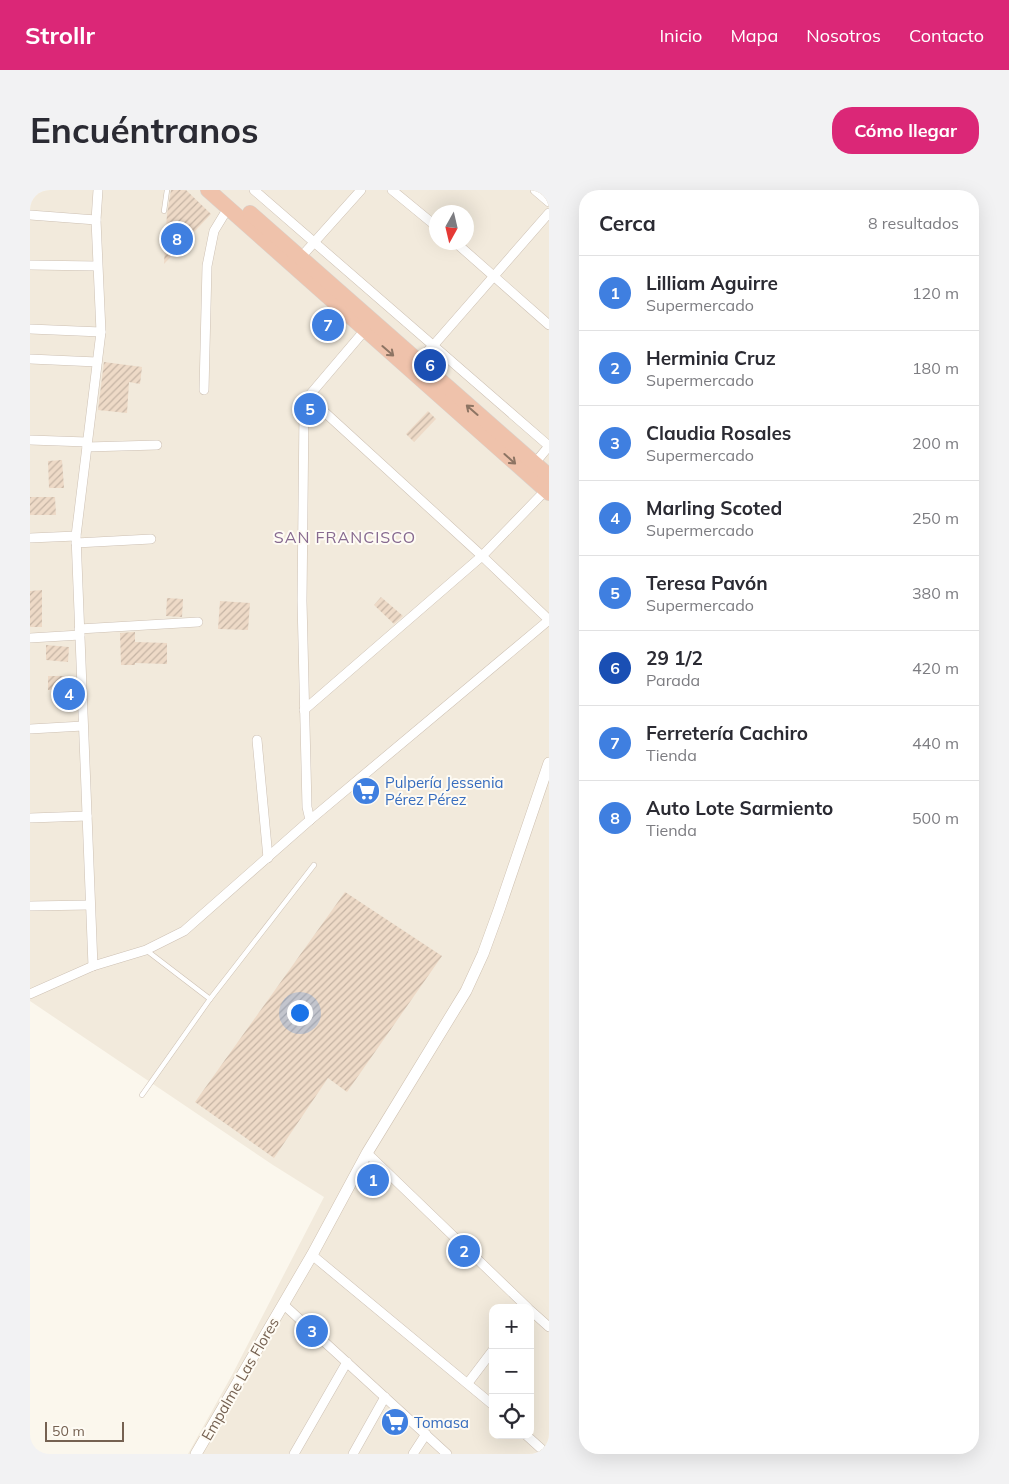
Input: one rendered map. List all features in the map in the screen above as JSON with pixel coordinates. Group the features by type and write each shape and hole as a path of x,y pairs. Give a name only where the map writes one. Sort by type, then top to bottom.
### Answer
{"highway":[{"path":"208,190 365,330 548,487"},
{"path":"224,190 535,463 548,487"}],"street":[{"path":"93,966 76,540 101,332 96,220 98,190"},
{"path":"254,190 432,347 549,446 535,463"},
{"path":"301,257 360,190"},
{"path":"392,190 429,221"},
{"path":"535,190 549,202"},
{"path":"204,390 207,266 214,231 228,208"},
{"path":"417,361 432,347 549,213"},
{"path":"30,215 96,220"},
{"path":"464,250 549,325"},
{"path":"30,265 97,266"},
{"path":"30,329 101,332"},
{"path":"310,820 307,808 302,601 304,420 308,397 365,330"},
{"path":"30,359 97,362"},
{"path":"30,994 93,966 146,950 184,931 310,820 549,620 308,397"},
{"path":"30,440 87,445 157,445"},
{"path":"304,710 482,556 548,487"},
{"path":"30,538 76,540 151,539"},
{"path":"30,638 198,622"},
{"path":"30,729 83,726"},
{"path":"257,740 268,858"},
{"name":"Empalme Las Flores","path":"196,1454 312,1255 367,1152 466,991 486,945 549,763"},
{"path":"30,818 87,816"},
{"path":"30,906 90,905"},
{"path":"367,1152 523,1304"},
{"path":"312,1255 489,1401"},
{"path":"283,1304 447,1454"},
{"path":"534,1314 549,1327"},
{"path":"468,1383 489,1355"},
{"path":"294,1454 347,1362"},
{"path":"352,1454 385,1397"},
{"path":"413,1454 426,1434"},
{"path":"530,1439 547,1454"}],"lane":[{"path":"164,211 166,190"},
{"path":"142,1095 210,999 314,865"},
{"path":"146,950 210,999"}],"shaded area":[{"path":"30,190 549,190 549,1454 188,1454 232,1375 324,1197 273,1165 30,1001"}],"building":[{"path":"171,190 186,190 211,214 164,264 167,214"},
{"path":"104,362 142,367 140,384 129,382 127,413 98,410"},
{"path":"428,411 436,419 414,442 406,434"},
{"path":"62,460 64,488 49,488 48,461"},
{"path":"30,497 55,497 56,515 30,515"},
{"path":"42,590 42,627 30,627 30,591"},
{"path":"381,597 403,616 394,624 374,605"},
{"path":"167,598 183,599 182,617 166,616"},
{"path":"220,601 250,603 248,630 218,629"},
{"path":"135,632 135,642 167,643 167,664 135,663 135,665 121,665 120,633"},
{"path":"46,645 69,647 68,662 46,660"},
{"path":"48,676 71,676 71,690 48,690"},
{"path":"345,892 442,956 347,1092 328,1078 274,1158 195,1102"}],"place":[{"name":"Auto Lote Sarmiento","path":"177,239"},
{"name":"Ferretería Cachiro","path":"328,325"},
{"name":"29 1/2","path":"430,365"},
{"name":"Teresa Pavón","path":"310,409"},
{"name":"Marling Scoted","path":"69,694"},
{"name":"Pulpería Jessenia Pérez Pérez","path":"366,791"},
{"name":"Lilliam Aguirre","path":"373,1180"},
{"name":"Herminia Cruz","path":"464,1251"},
{"name":"Claudia Rosales","path":"312,1331"},
{"name":"Tomasa","path":"395,1422"}],"district":[{"name":"SAN FRANCISCO","path":"345,537"}]}
